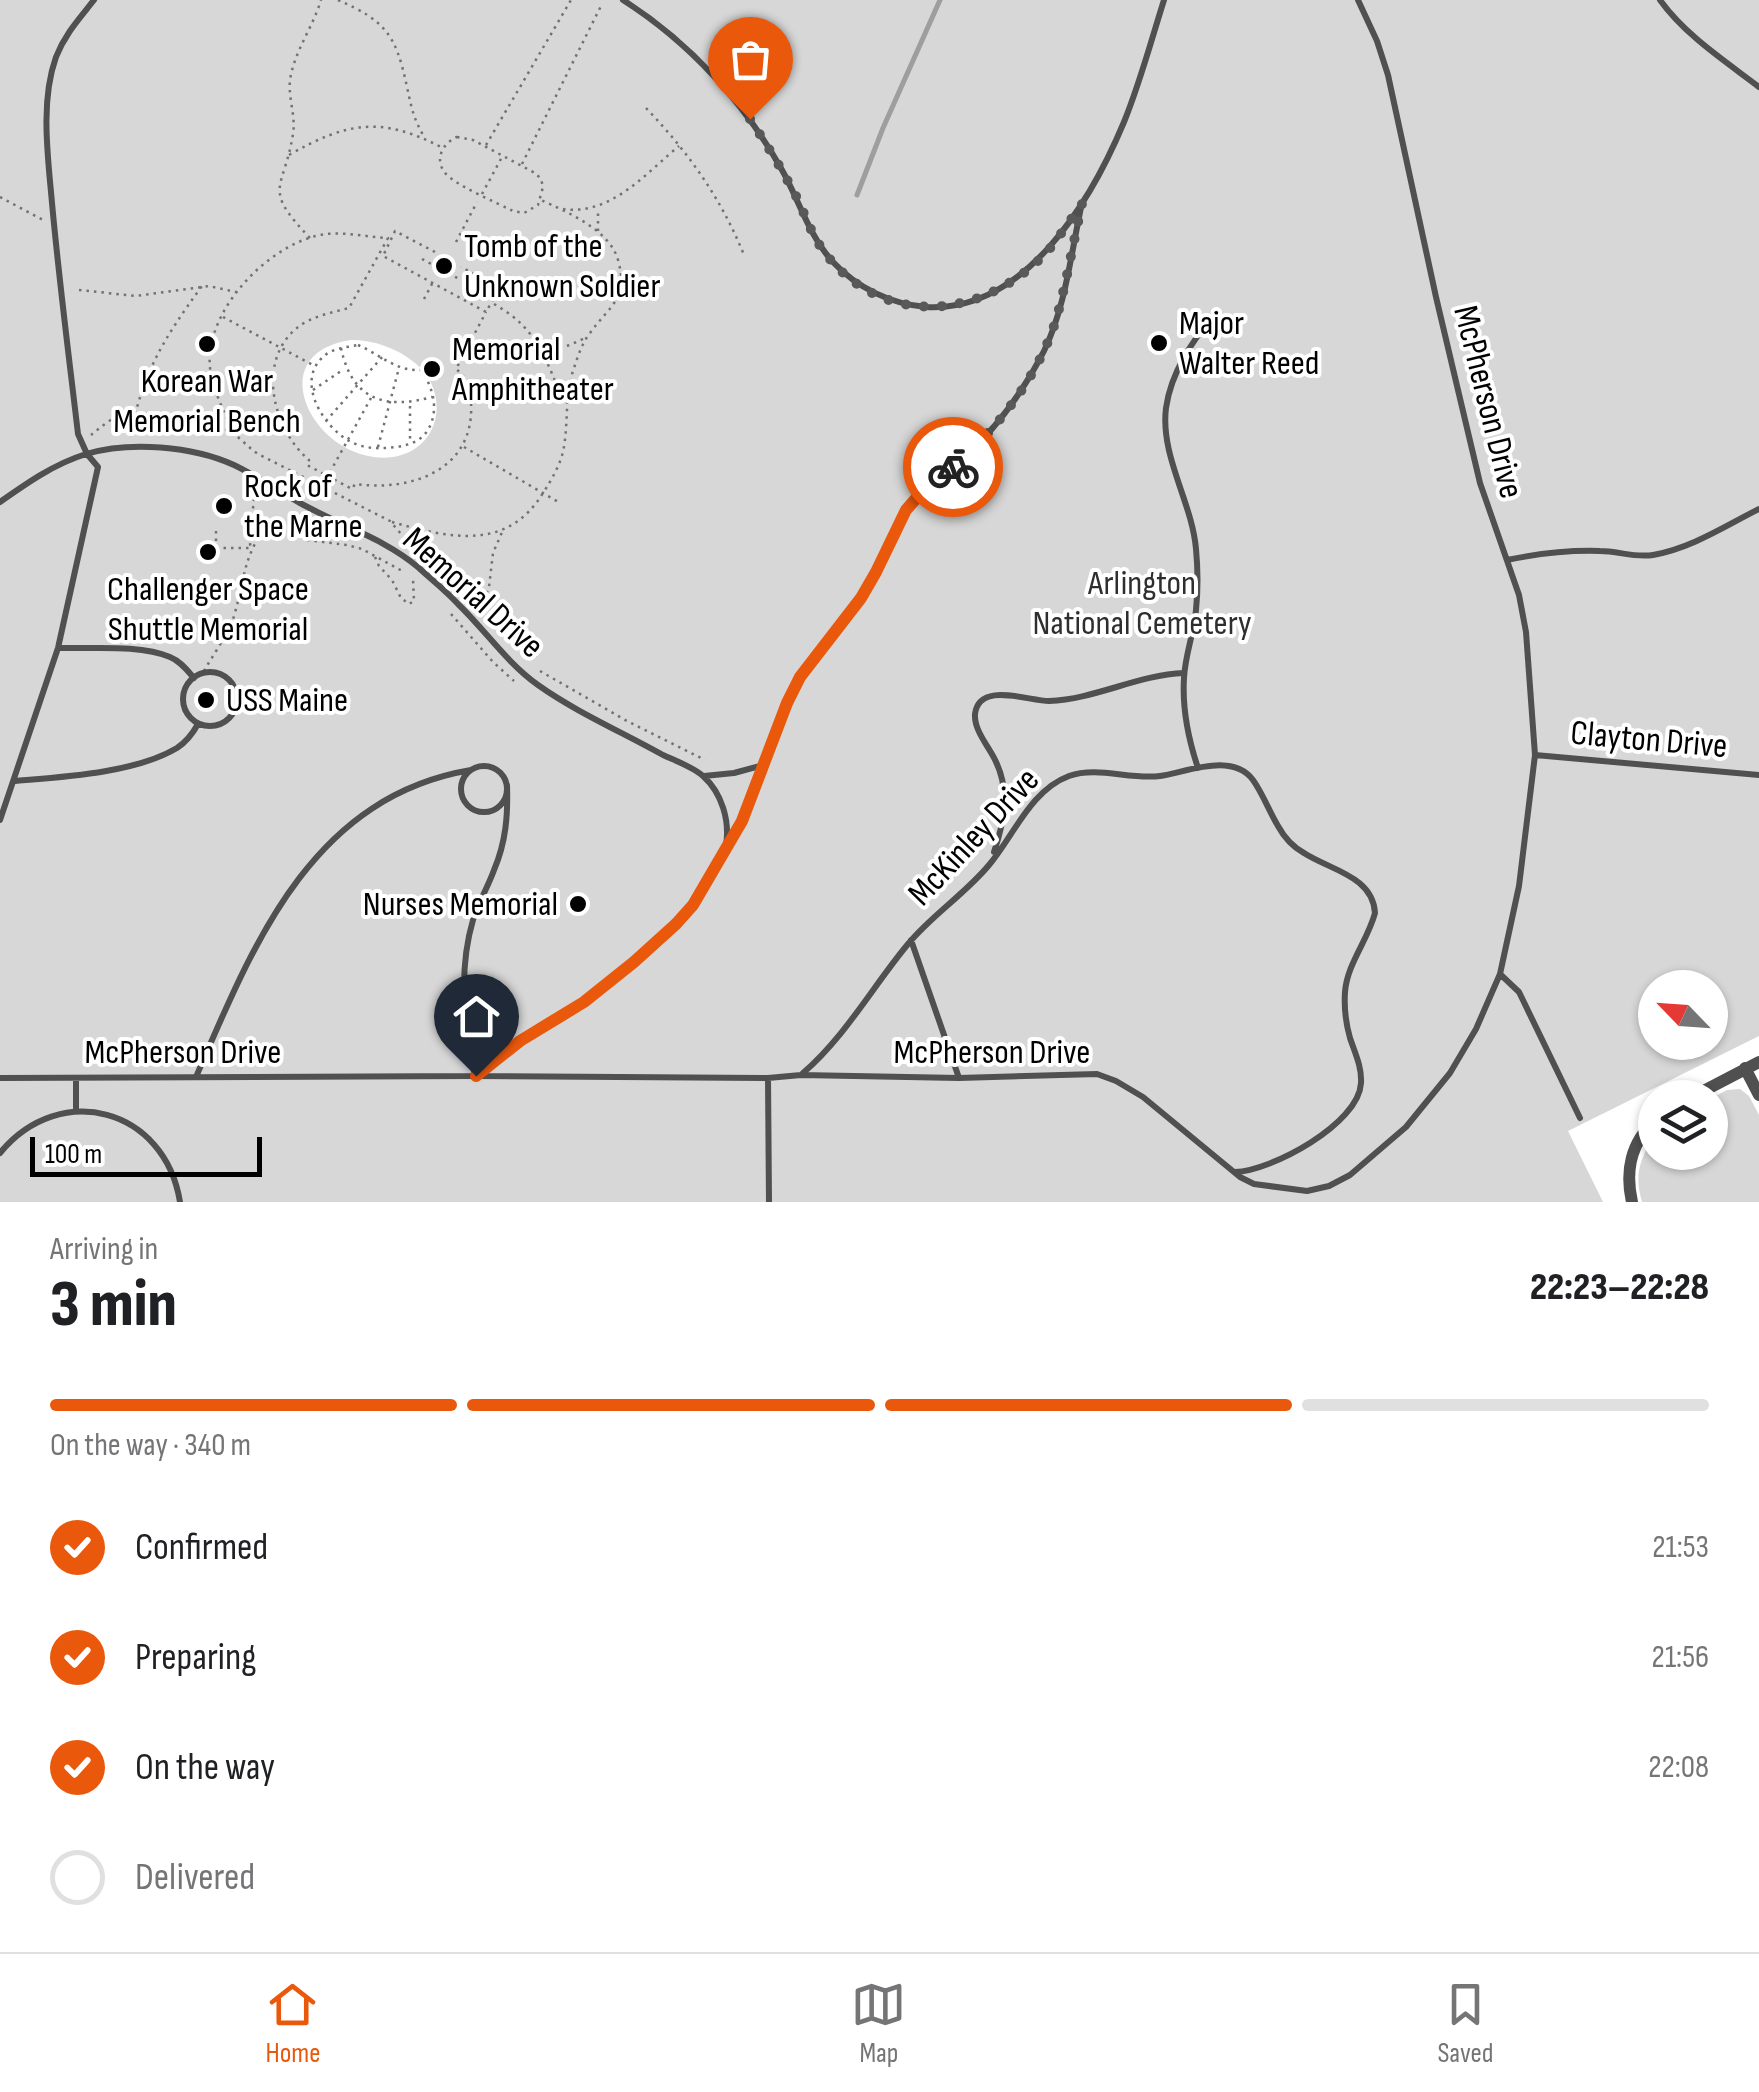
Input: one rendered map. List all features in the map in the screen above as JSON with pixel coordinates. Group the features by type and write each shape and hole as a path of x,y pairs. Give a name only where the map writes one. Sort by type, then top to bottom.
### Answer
{"street":[{"path":"1724,1080 1759,1062"},
{"path":"1746,1068 1759,1094"},
{"path":"1632,1202 1628,1185 1630,1156 1638,1142"}],"lane":[{"path":"0,820 58,648 98,467 86,454 78,434 54,226 47,110 56,58 70,29 94,0"},
{"path":"623,0 681,44 725,88 772,154 823,251 850,278 899,302 937,307 989,295 1046,253 1082,204 1113,146 1164,0"},
{"name":"McPherson Drive","path":"0,1078 959,1078 1097,1074 1143,1098 1254,1184 1307,1191 1350,1175 1406,1127 1450,1073 1500,974 1519,886 1535,754 1526,632 1518,595 1480,483 1388,75 1358,0"},
{"path":"1660,0 1671,16 1759,87"},
{"path":"196,1077 262,934 283,898 352,822 422,782 486,766 493,768 507,785 504,840 473,920 464,968 464,1002 476,1076 520,1041 584,1002 664,935 693,905 742,821 792,691 872,581 906,510 982,440 1034,369 1059,311 1082,204"},
{"path":"1198,768 1187,735 1184,673 1196,611 1196,545 1169,448 1166,413 1178,369 1214,314"},
{"name":"Memorial Drive","path":"0,502 38,476 86,454 128,447 165,448 222,460 415,565 538,684 703,776"},
{"path":"1507,560 1580,551 1653,555 1685,547 1759,509"},
{"path":"58,648 141,650 170,657 198,676"},
{"path":"218,673 232,684 237,701 231,717 224,722 198,724 186,713 186,687 198,676 218,673"},
{"path":"991,863 1004,824 1004,783 978,729 975,717 979,702 996,694 1040,701 1092,696 1161,674 1184,673"},
{"path":"15,781 109,770 150,759 178,747 198,724"},
{"name":"Clayton Drive","path":"1535,754 1759,774"},
{"path":"724,852 726,813 703,776 764,765"},
{"name":"McKinley Drive","path":"800,1075 834,1040 911,940 954,903 991,863 1031,807 1057,782 1082,773 1152,777 1222,766 1247,773 1290,843 1362,884 1374,902 1375,913 1345,988 1349,1035 1362,1078 1358,1099 1346,1116 1322,1136 1245,1172 1234,1172"},
{"path":"471,770 462,792 466,802 477,810 500,806 507,785"},
{"path":"911,940 959,1078"},
{"path":"1500,974 1519,992 1580,1118"},
{"path":"76,1078 76,1111"},
{"path":"768,1078 769,1202"},
{"path":"0,1154 24,1129 41,1120 76,1111 94,1112 126,1122 152,1141 171,1168 180,1202"}],"path":[{"path":"310,238 278,195 294,127 292,70 321,0"},
{"path":"338,0 371,17 390,35 402,62 416,124 424,138"},
{"path":"485,146 572,0"},
{"path":"521,166 601,6"},
{"path":"646,108 680,145 719,202 744,255"},
{"path":"286,157 323,136 365,126 389,128 424,138 442,148"},
{"path":"468,138 485,146 541,179 541,200 534,208 521,213 513,211 445,172 440,158 442,148 452,139 468,138"},
{"path":"558,208 599,206 624,192 680,145"},
{"path":"482,194 502,156"},
{"path":"0,197 43,220"},
{"path":"390,522 450,536 476,537 503,530 528,514 554,477 562,454 573,370 587,337 615,304 622,282 614,248 598,232 541,200"},
{"path":"456,242 478,202"},
{"path":"598,232 599,206"},
{"path":"434,252 395,232 382,256 486,312"},
{"path":"233,433 210,369 212,343 237,292 278,252 297,242 323,234 388,238 350,308 316,317 281,348 273,380 275,402 293,445 309,460 307,465 352,489 355,484 409,483 440,469 462,446 472,414 466,378 456,370 500,288 461,267"},
{"path":"422,260 460,280"},
{"path":"424,299 432,283"},
{"path":"79,290 136,296 202,286 237,292"},
{"path":"128,447 150,366 202,286"},
{"path":"492,302 528,330 543,351 566,406"},
{"path":"222,316 316,366"},
{"path":"543,351 587,337"},
{"path":"358,345 400,368 421,370 433,396 434,410 428,430 410,444 377,448 349,441 326,422 312,391 316,366 325,355 358,345"},
{"path":"341,348 346,368 372,396 410,403 433,396"},
{"path":"326,422 383,356"},
{"path":"312,391 346,368"},
{"path":"377,448 400,368"},
{"path":"319,492 372,396"},
{"path":"410,403 410,444"},
{"path":"462,446 560,503"},
{"path":"251,548 254,492"},
{"path":"198,676 232,620 251,548 278,518"},
{"path":"480,608 493,553 503,530"},
{"path":"216,532 216,557"},
{"path":"216,548 251,548"},
{"path":"375,556 401,598 409,604 416,594 413,579"}],"green space":[{"name":"Arlington National Cemetery","path":"0,0 1759,0 1759,1036 1728,1051 1728,970 1638,970 1638,1060 1711,1060 1671,1080 1638,1080 1638,1096 1568,1131 1603,1202 0,1202","holes":["351,340 377,343 415,363 434,389 437,404 431,432 422,443 393,457 365,455 341,445 321,428 308,408 303,386 307,366 322,349"]},
{"path":"1740,1089 1749,1096 1759,1115 1759,1202 1642,1202 1640,1170 1728,1170 1728,1090"}],"waterway":[{"path":"857,195 940,0"}],"way so far":[{"path":"750,119 783,172 823,251 856,283 899,302 944,307 970,302 998,290 1046,253 1082,204 1059,311 1046,346 1002,416 953,467"}],"place":[{"name":"Tomb of the Unknown Soldier","path":"444,266"},
{"name":"Major Walter Reed","path":"1159,343"},
{"name":"Korean War Memorial Bench","path":"207,344"},
{"name":"Memorial Amphitheater","path":"432,369"},
{"name":"Rock of the Marne","path":"224,506"},
{"name":"Challenger Space Shuttle Memorial","path":"208,552"},
{"name":"USS Maine","path":"206,700"},
{"name":"Nurses Memorial","path":"578,904"}],"route":[{"path":"476,1076 520,1041 584,1002 634,962 693,905 742,821 800,677 861,598 906,510 953,467"}]}
